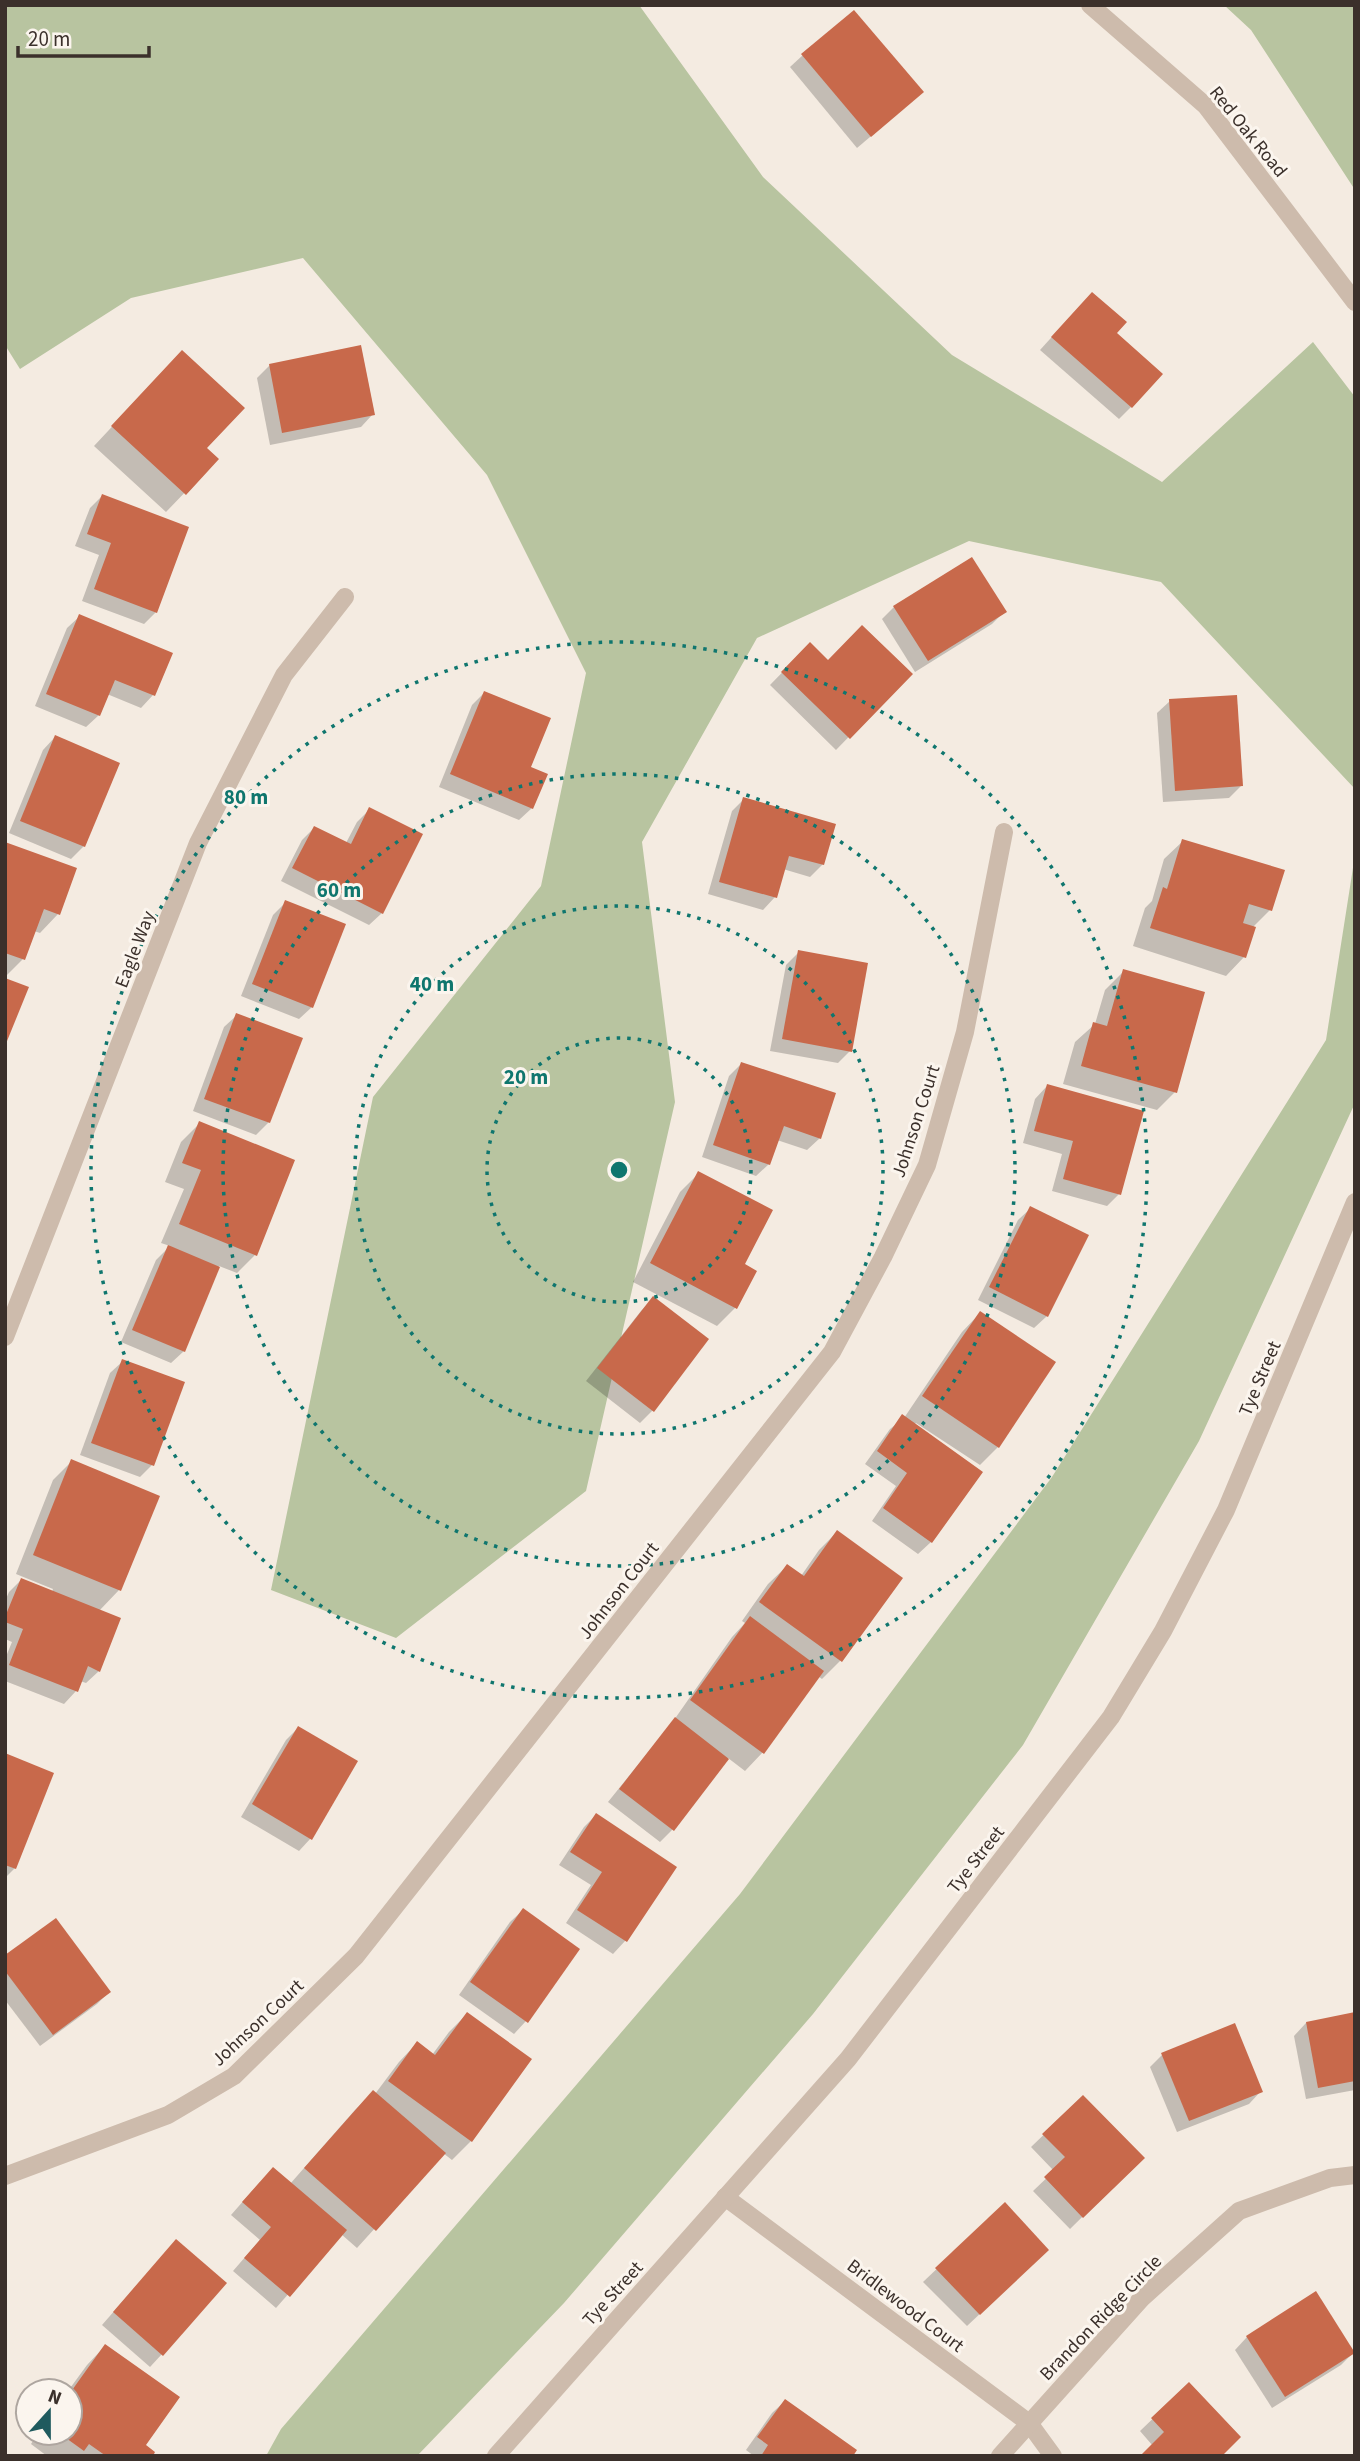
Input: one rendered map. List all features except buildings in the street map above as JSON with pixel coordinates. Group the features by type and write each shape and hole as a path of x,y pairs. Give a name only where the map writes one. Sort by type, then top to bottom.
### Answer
{"street":[{"name":"Red Oak Road","path":"1090,5 1206,106 1355,302"},
{"name":"Eagle Way","path":"5,1337 198,843 284,676 345,597"},
{"name":"Johnson Court","path":"5,2176 168,2115 234,2076 356,1956 832,1352 883,1257 926,1165 965,1032 1004,832"},
{"name":"Tye Street","path":"496,2456 848,2059 1111,1717 1163,1631 1226,1510 1355,1202"},
{"name":"Brandon Ridge Circle","path":"1000,2456 1142,2298 1239,2211 1330,2178 1355,2175"},
{"name":"Bridlewood Court","path":"725,2197 1029,2423 1053,2456"}],"green space":[{"path":"5,5 639,5 763,177 952,355 1162,482 1313,342 1355,397 1355,789 1161,582 969,541 757,638 642,842 675,1102 586,1491 396,1638 271,1590 373,1097 541,886 586,673 487,475 303,258 131,298 20,369 5,345"},
{"path":"1224,5 1355,5 1355,190 1251,30"},
{"path":"1355,855 1355,1103 1199,1441 1023,1745 813,2014 564,2303 417,2456 266,2456 281,2429 740,1894 1052,1477 1326,1040"}]}
